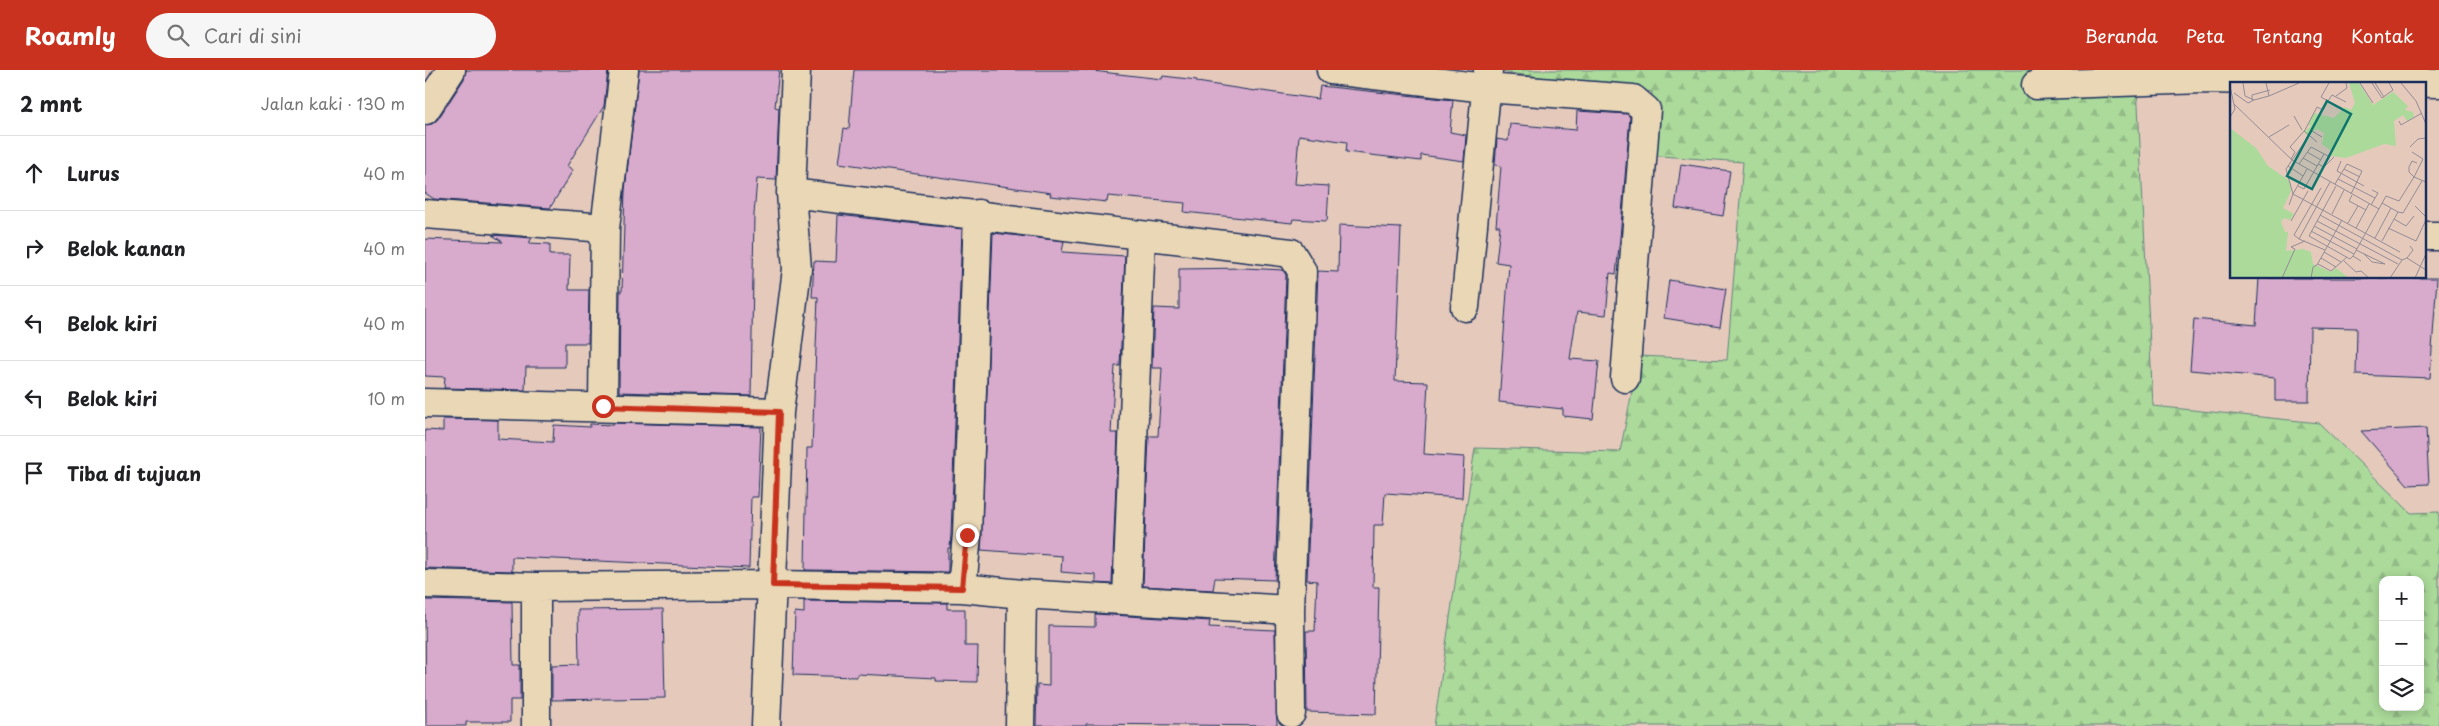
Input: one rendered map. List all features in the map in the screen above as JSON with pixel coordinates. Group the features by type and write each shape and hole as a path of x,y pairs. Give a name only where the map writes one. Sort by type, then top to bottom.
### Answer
{"street":[{"path":"425,110 451,70"},
{"path":"603,406 605,228 624,70"},
{"path":"766,726 779,412 797,269 791,193 796,70"},
{"path":"1331,70 1487,79 1633,99 1647,110 1625,378"},
{"path":"2036,86 2203,75 2410,82"},
{"path":"1465,307 1487,79"},
{"path":"791,193 1291,253 1302,271 1290,610 1291,713"},
{"path":"425,214 605,228"},
{"path":"962,588 967,535 978,214"},
{"path":"1127,599 1141,236"},
{"path":"425,403 603,406 779,412"},
{"path":"425,584 536,587 773,585 962,588 1022,594 1290,610"},
{"path":"536,587 536,726"},
{"path":"1020,726 1022,594"}],"green space":[{"path":"1501,70 2053,70 2054,89 2137,85 2153,406 2319,423 2411,513 2439,512 2439,726 1434,726 1475,448 1620,452 1639,356 1727,360 1743,162 1647,155 1652,92 1501,72"}],"building":[{"path":"466,70 608,70 604,106 567,166 573,170 550,208 434,199 425,193 425,125 432,124 438,119 464,79"},
{"path":"639,70 779,70 775,107 779,108 776,180 757,179 754,215 751,396 619,392 620,291 622,291 625,190"},
{"path":"854,70 1084,70 1162,79 1163,76 1197,80 1197,82 1318,99 1320,86 1453,100 1450,132 1466,135 1464,161 1421,155 1421,161 1346,152 1347,142 1299,135 1295,184 1329,186 1327,221 1293,219 1292,223 1184,212 1185,203 1108,196 1107,202 1050,196 1051,193 839,163 844,128 849,129"},
{"path":"1577,111 1627,114 1630,117 1616,274 1610,273 1606,315 1577,312 1570,359 1599,361 1593,419 1563,416 1563,409 1499,402 1509,264 1496,262 1500,226 1496,226 1501,166 1495,165 1497,139 1508,141 1510,124 1576,130"},
{"path":"1681,164 1730,171 1723,216 1675,208"},
{"path":"838,215 962,229 948,572 805,570 807,448 812,448 818,297 812,297 814,261 836,262"},
{"path":"1339,225 1401,228 1395,381 1428,382 1424,454 1464,457 1462,498 1385,493 1383,525 1374,525 1373,587 1379,587 1376,714 1307,712 1306,631 1315,631 1317,581 1307,580 1318,271 1338,272"},
{"path":"993,233 1064,241 1062,252 1125,256 1120,366 1115,366 1111,433 1118,433 1112,584 1096,583 1096,575 1061,572 1062,556 981,550"},
{"path":"492,235 532,238 529,243 550,244 550,255 570,255 569,290 589,290 588,343 565,343 565,367 526,367 525,390 444,388 445,377 425,376 425,239 503,242"},
{"path":"1245,268 1283,270 1286,275 1275,580 1215,578 1213,590 1143,586 1149,436 1158,436 1162,368 1152,368 1154,308 1179,309 1179,269"},
{"path":"2437,278 2430,378 2356,375 2357,328 2310,327 2309,401 2275,401 2275,378 2190,370 2194,319 2256,325 2259,279"},
{"path":"1669,280 1726,289 1720,327 1664,318"},
{"path":"443,419 498,420 498,439 553,442 554,425 590,427 590,424 613,425 613,423 761,427 758,497 751,497 749,568 512,557 512,571 425,568 425,430 443,431"},
{"path":"2426,428 2429,484 2408,485 2361,431"},
{"path":"425,600 512,602 513,665 520,665 520,700 510,700 510,722 466,722 466,726 426,726"},
{"path":"804,601 947,603 947,609 965,609 965,646 978,646 977,682 936,681 936,678 857,674 857,677 793,675 795,612 804,613"},
{"path":"663,609 665,698 552,700 552,665 579,664 578,610"},
{"path":"1095,614 1210,621 1209,627 1275,630 1277,726 1086,724 1086,726 1036,726 1037,685 1049,686 1049,626 1095,627"}],"route":[{"path":"603,406 779,412 773,585 962,588 967,535"}]}
